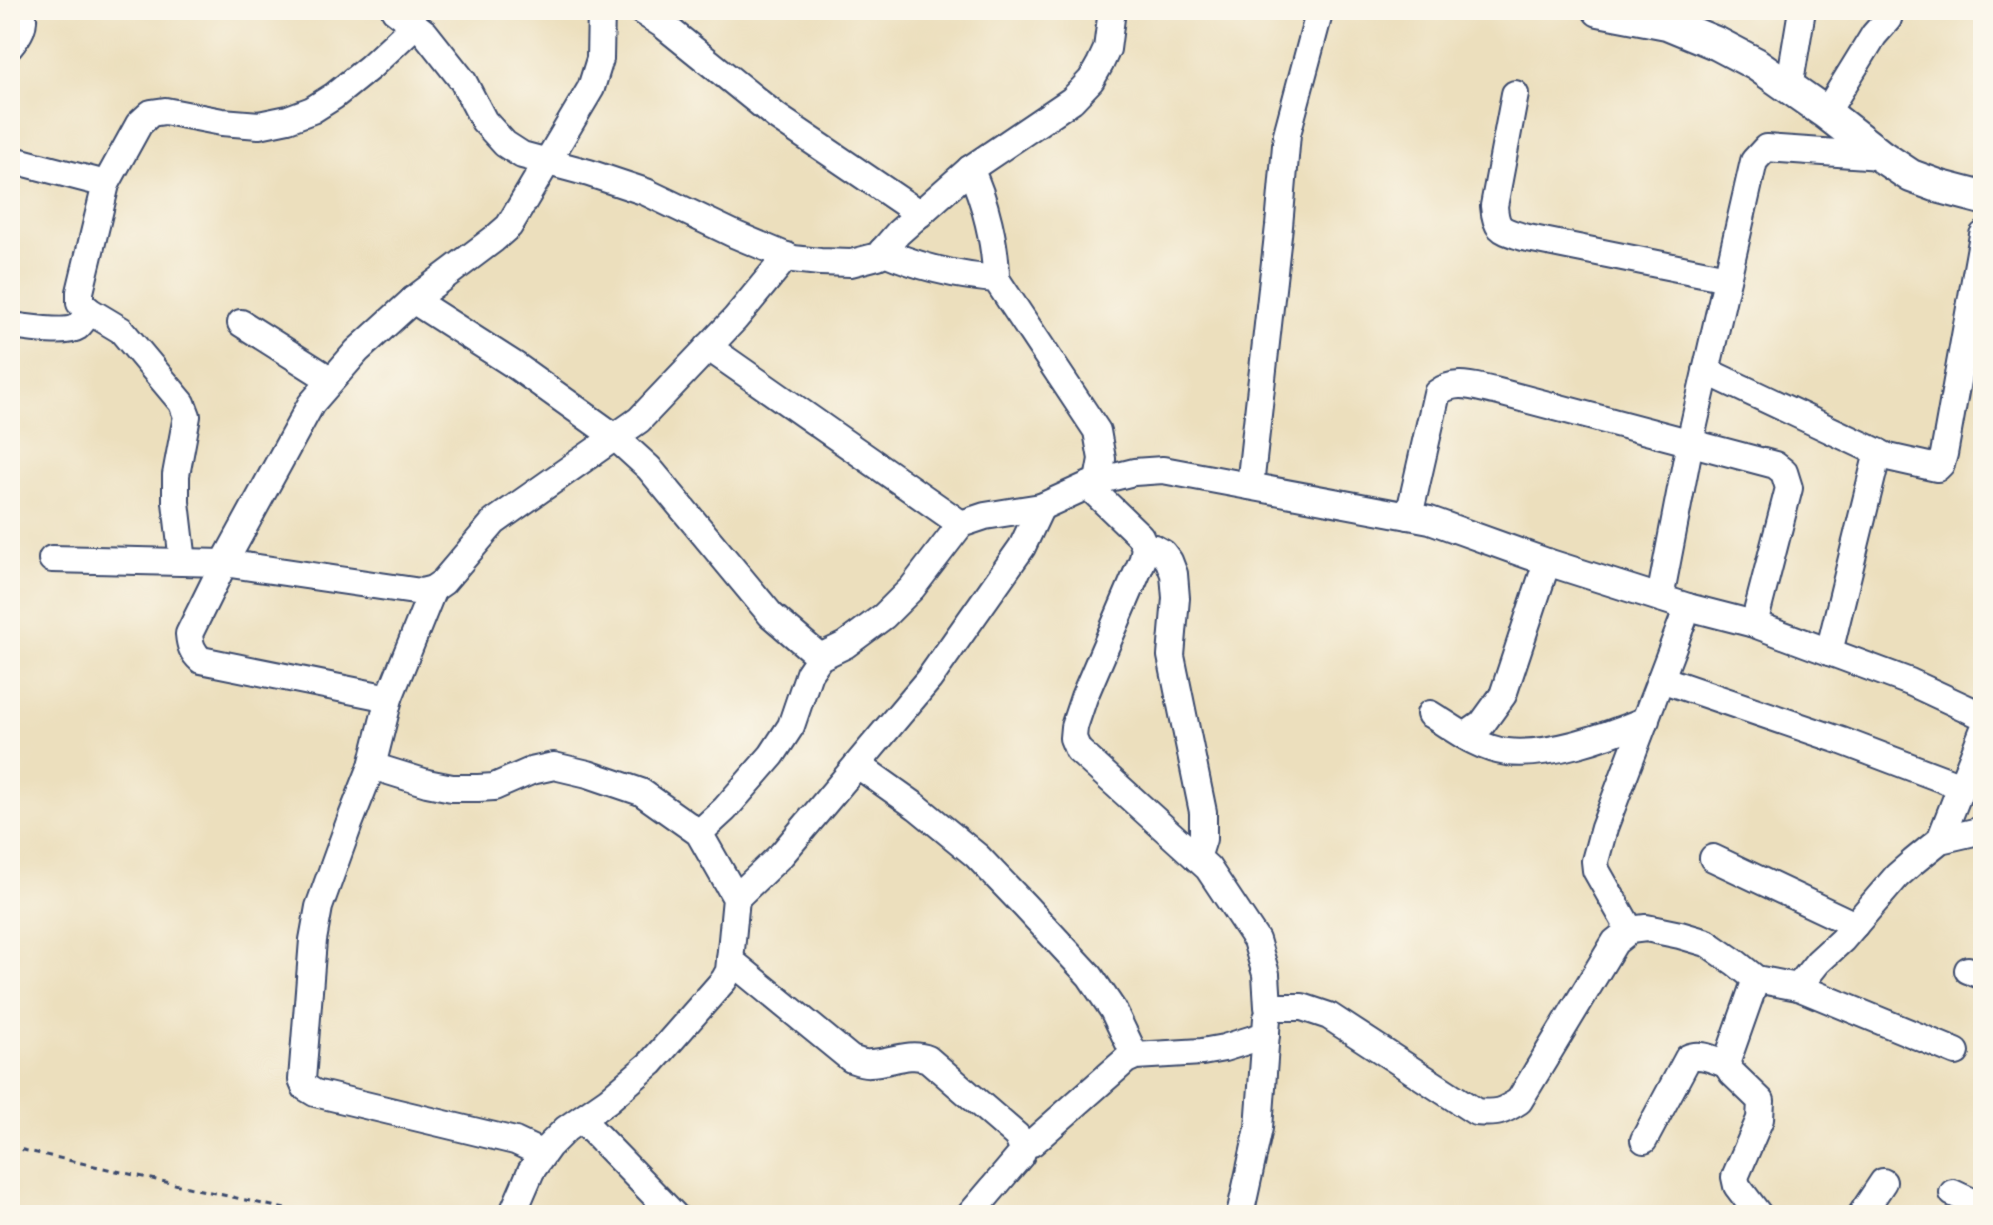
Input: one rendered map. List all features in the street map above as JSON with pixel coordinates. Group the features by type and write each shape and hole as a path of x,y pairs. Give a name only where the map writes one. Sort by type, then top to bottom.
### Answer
{"main road":[{"path":"1599,10 1667,23 1718,44 1756,64 1911,176 1983,198"}],"street":[{"path":"10,46 21,32 22,10"},
{"path":"389,698 201,660 190,645 189,634 311,404 357,351 413,300 509,226 591,88 600,59 601,10"},
{"path":"640,10 777,117 920,214"},
{"path":"183,562 176,502 176,475 187,416 182,403 121,330 80,303 106,184 139,124 151,113 165,111 222,122 259,125 288,119 312,110 334,96 370,67 414,19 463,81 484,121 505,144 522,155 646,192 793,259 851,263 878,256 898,233 970,169 1072,100 1091,80 1107,49 1112,10"},
{"path":"1250,486 1287,134 1320,10"},
{"path":"1789,88 1802,10"},
{"path":"1826,113 1874,35 1888,19 1890,10"},
{"path":"1515,94 1494,206 1495,221 1503,230 1523,237 1727,278"},
{"path":"1660,598 1690,442 1754,161 1766,148 1881,156"},
{"path":"10,159 106,184"},
{"path":"970,169 980,189 996,262 996,279 1097,431 1102,459 1093,484"},
{"path":"1706,371 1888,457 1937,468 1941,464 1983,235"},
{"path":"882,251 904,261 996,279"},
{"path":"52,559 224,563 421,592 433,589 443,582 494,522 639,420 735,319 787,256"},
{"path":"413,300 516,366 615,437 649,468 771,615 820,657"},
{"path":"10,326 71,330 80,325 89,311"},
{"path":"241,323 331,380"},
{"path":"708,347 961,524"},
{"path":"1409,516 1437,393 1456,384 1495,391 1775,465 1784,472 1789,488 1754,624"},
{"path":"1829,652 1878,452"},
{"path":"699,833 725,809 772,755 791,726 809,673 820,657 845,645 884,616 912,588 961,524 985,516 1041,507 1093,484 1134,472 1163,470 1430,520 1547,562 1688,607 1754,624 1910,682 1983,716"},
{"path":"1093,484 1140,536 1145,547 1143,559 1084,697 1073,738 1085,759 1208,868 1256,940 1266,974 1268,1007 1259,1128 1240,1215"},
{"path":"736,898 782,854 929,679 1022,547 1041,507"},
{"path":"1145,547 1163,553 1174,574 1176,598 1171,656 1203,812 1203,839 1197,858"},
{"path":"1465,736 1482,724 1503,695 1547,562"},
{"path":"433,589 389,698 372,766 319,907 313,940 302,1080 305,1087 324,1095 515,1141 543,1154"},
{"path":"1630,930 1596,870 1595,861 1604,828 1688,607"},
{"path":"1661,679 1842,741 1961,786"},
{"path":"1430,714 1465,736 1507,752 1535,752 1599,739 1646,720"},
{"path":"1940,840 1983,731"},
{"path":"858,765 917,807 977,856 1024,905 1090,976 1113,1010 1135,1056"},
{"path":"372,766 452,788 494,787 531,771 554,766 641,792 699,833 736,898 729,971 724,980 651,1063 608,1100 566,1129 543,1154 531,1171 512,1215"},
{"path":"1798,987 1897,876 1940,840 1983,830"},
{"path":"1713,858 1855,925"},
{"path":"1268,1007 1302,1007 1329,1016 1476,1112 1503,1112 1519,1101 1615,942 1630,930 1646,928 1707,943 1756,979 1798,987 1956,1052"},
{"path":"730,960 851,1059 872,1064 922,1056 1017,1136 1023,1149 1021,1155 970,1215"},
{"path":"1726,1064 1756,979"},
{"path":"1021,1144 1032,1143 1126,1060 1135,1056 1202,1052 1266,1035"},
{"path":"1644,1140 1688,1058 1700,1055 1726,1064 1761,1101 1760,1119 1735,1177 1737,1186 1759,1215"},
{"path":"581,1119 674,1215"},
{"path":"1861,1215 1883,1182"},
{"path":"1953,1193 1983,1207"}],"path":[{"path":"10,1147 312,1215"}]}
